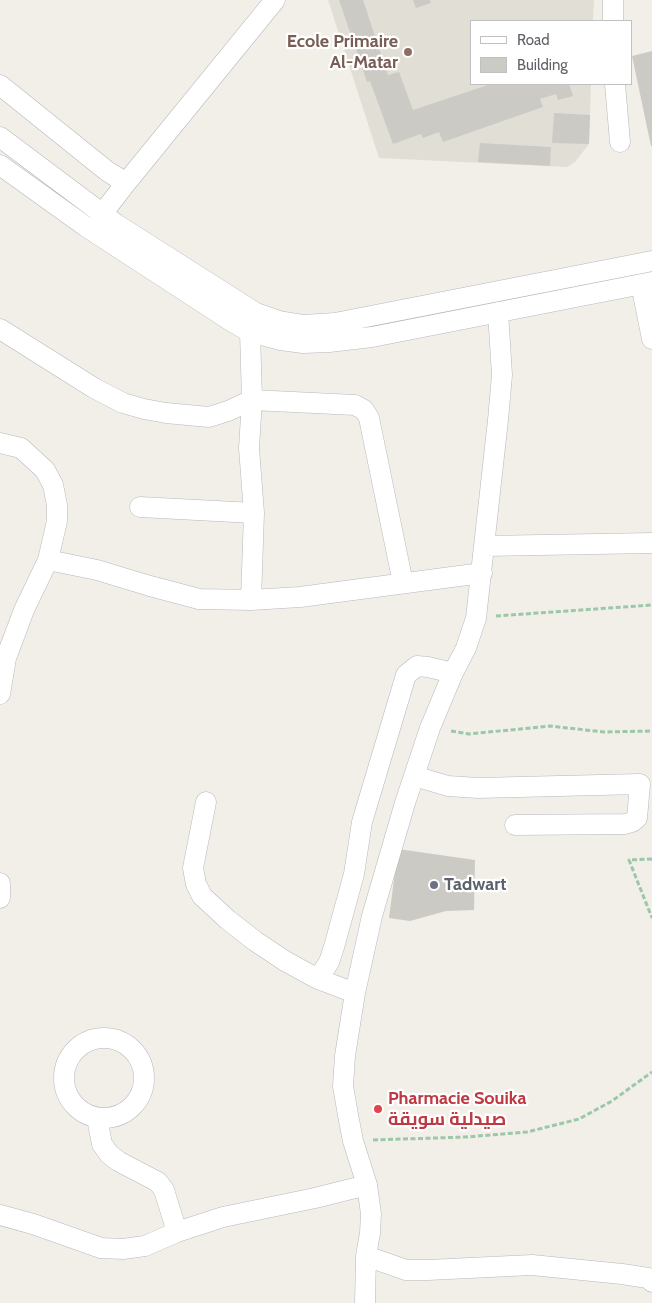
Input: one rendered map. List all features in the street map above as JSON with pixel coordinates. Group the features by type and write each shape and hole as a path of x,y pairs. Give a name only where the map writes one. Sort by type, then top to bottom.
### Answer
{"street":[{"path":"102,214 275,0"},
{"path":"613,0 613,20"},
{"path":"0,85 106,171 126,183"},
{"path":"615,85 620,142"},
{"path":"0,137 102,214 170,259 256,312 279,321 304,325 335,323 394,313 652,260"},
{"path":"0,165 85,226 230,322 250,332 281,340 303,343 372,337 647,283 651,329"},
{"path":"365,1303 366,1256 371,1214 366,1185 353,1141 344,1086 345,1056 355,993 372,916 430,728 453,673 466,648 476,618 502,375 498,312"},
{"path":"0,329 123,404 166,413 209,417 252,400 355,405 364,410 369,418 403,583"},
{"path":"250,332 252,400 249,448 254,513 251,600"},
{"path":"0,443 21,448 45,470 54,485 57,504 57,521 48,560 3,658 0,694"},
{"path":"140,507 254,513"},
{"path":"485,546 652,543"},
{"path":"48,560 97,570 199,599 251,600 300,597 482,573"},
{"path":"318,979 329,962 334,947 354,874 362,822 406,674 417,666 453,673"},
{"path":"414,776 448,786 478,788 640,784 637,818 632,822 625,824 515,825"},
{"path":"206,802 193,868 196,884 202,896 228,920 285,961 318,979 355,993"},
{"path":"0,883 0,896"},
{"path":"110,1038 131,1048 138,1057 143,1067 143,1084 137,1101 129,1109 120,1115 97,1118 76,1108 69,1099 64,1083 65,1066 70,1055 88,1040 110,1038"},
{"path":"97,1118 102,1144 109,1154 118,1162 158,1182 164,1190 177,1232"},
{"path":"0,1216 33,1224 101,1248 123,1249 145,1246 177,1232 223,1217 315,1198 366,1185"},
{"path":"366,1256 406,1270 532,1265 622,1274 648,1278 652,1282"}],"path":[{"path":"476,618 652,605"},
{"path":"430,728 469,734 550,726 604,732 652,731"},
{"path":"652,859 629,860 652,918"},
{"path":"353,1141 466,1137 527,1132 579,1119 612,1101 652,1072"}],"shaded area":[{"name":"Ecole Primaire Al-Matar","path":"328,0 594,0 593,20 470,20 470,85 591,85 589,144 575,162 567,167 379,158"}],"building":[{"path":"339,0 363,0 388,75 399,72 413,110 488,85 569,85 573,96 558,100 556,94 540,99 543,107 443,142 439,132 423,138 421,134 393,144 370,81 367,82"},
{"path":"413,0 430,0 431,3 416,8"},
{"path":"652,51 652,146 651,146 632,56"},
{"path":"554,113 590,115 589,144 552,143"},
{"path":"480,143 551,147 550,166 478,162"},
{"name":"Tadwart","path":"398,849 475,860 474,910 446,911 410,921 389,918"}],"place":[{"name":"Ecole Primaire Al-Matar","path":"408,52"},
{"name":"Tadwart","path":"434,885"},
{"name":"Pharmacie Souika صيدلية سويقة","path":"378,1109"}]}
